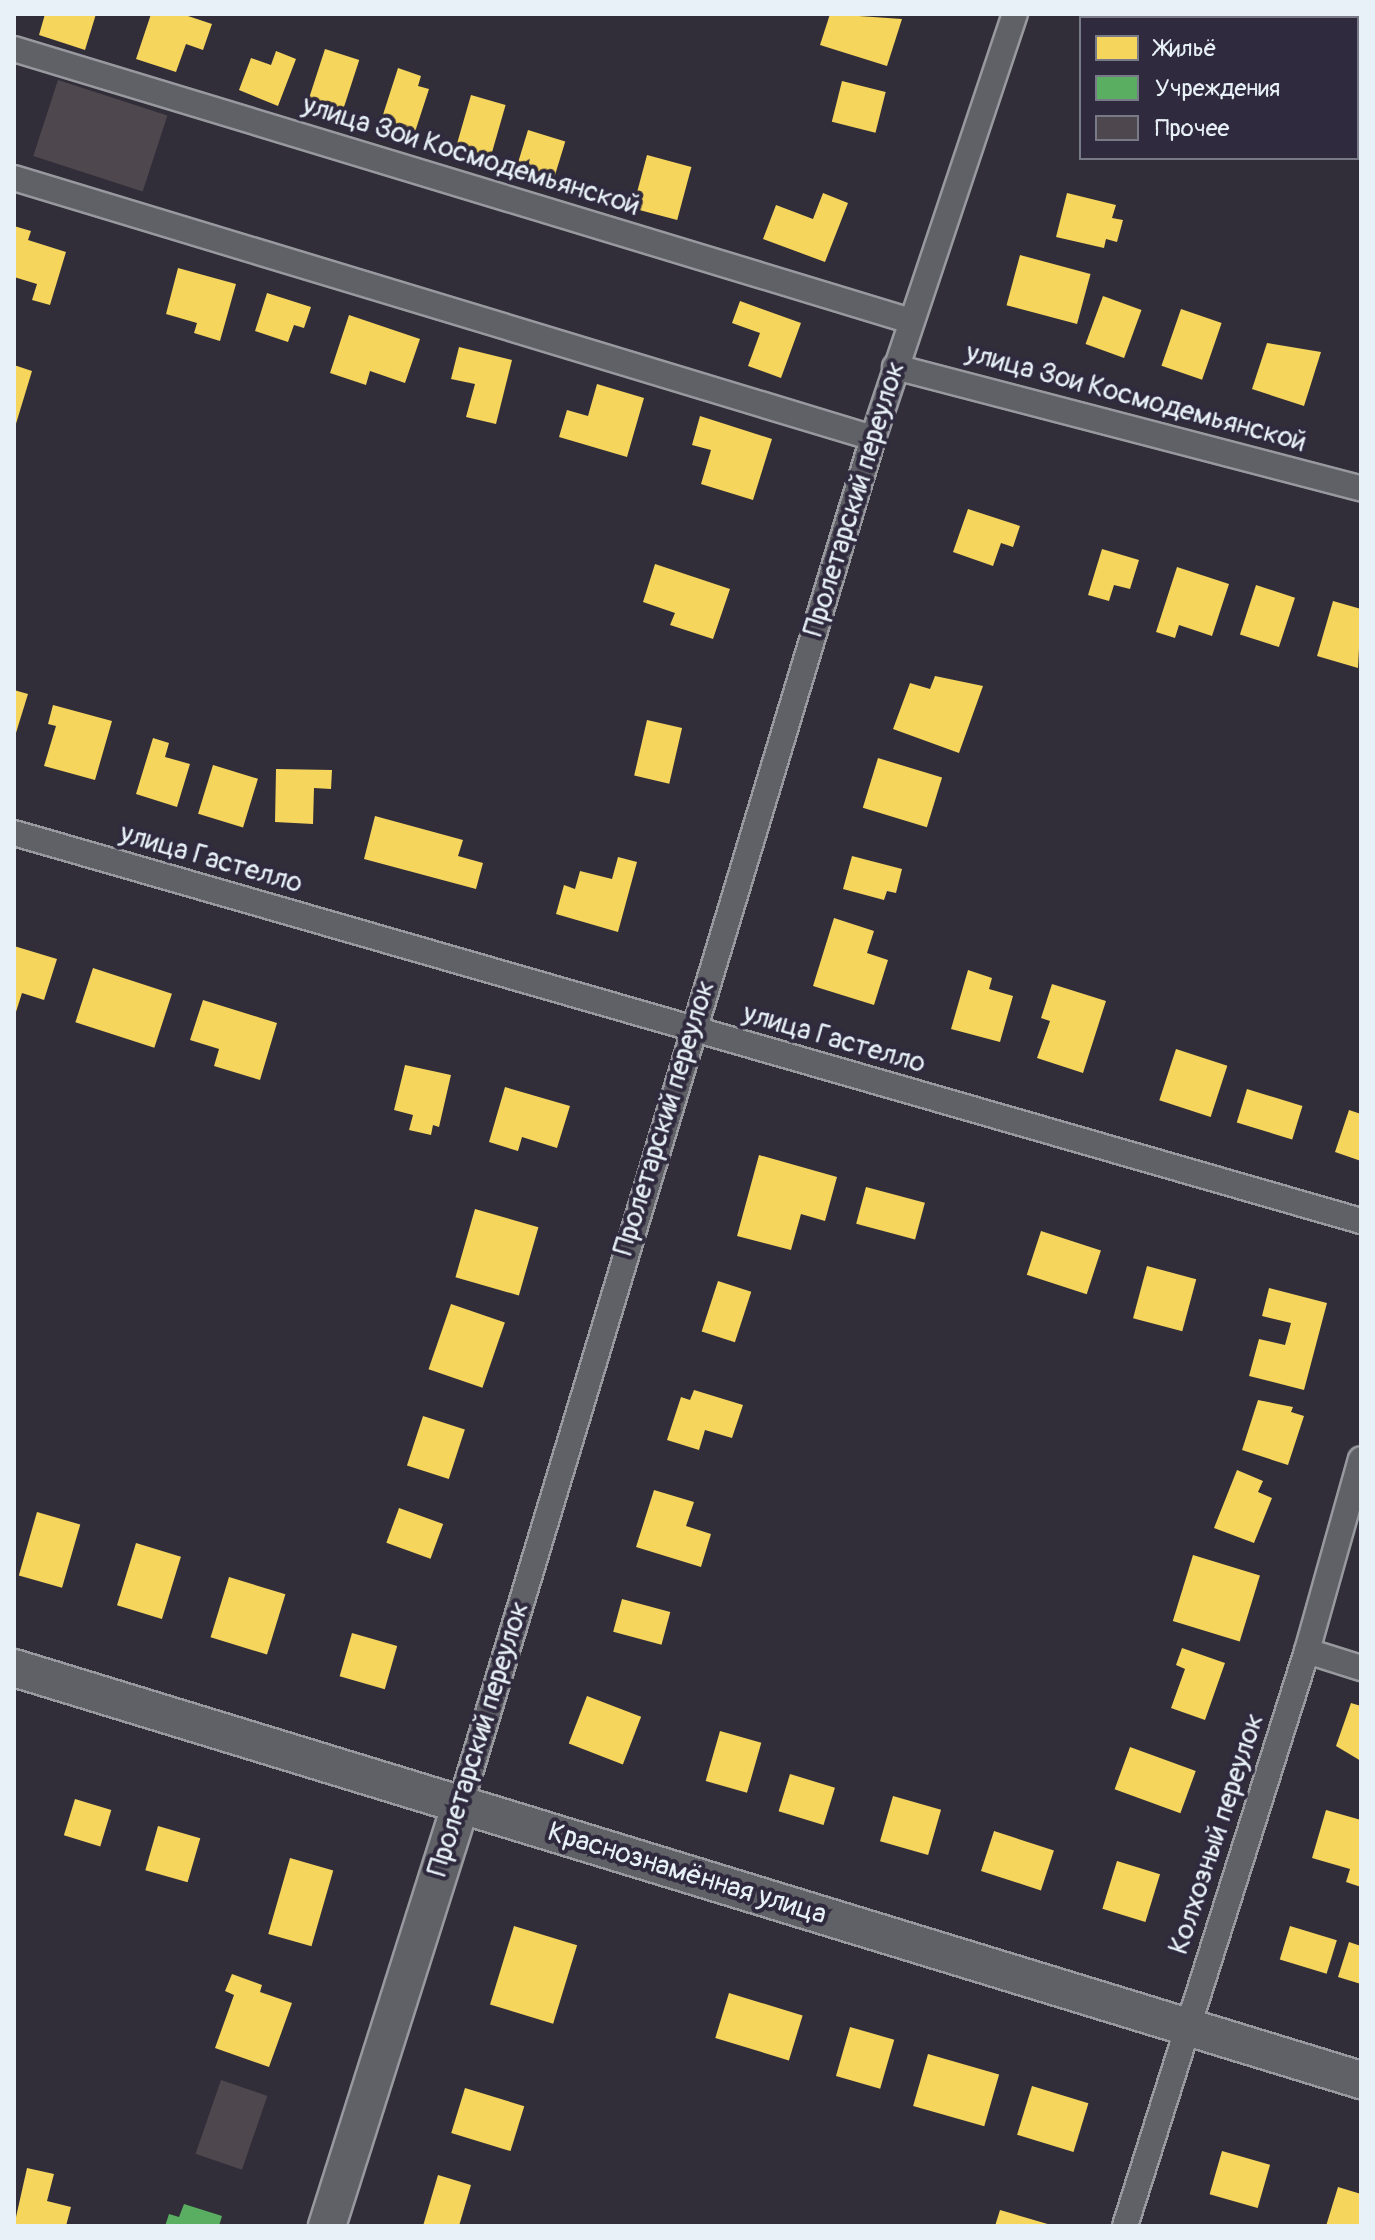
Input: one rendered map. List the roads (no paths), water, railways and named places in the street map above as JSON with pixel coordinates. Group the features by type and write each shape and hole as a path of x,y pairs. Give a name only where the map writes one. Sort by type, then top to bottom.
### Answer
{"main road":[{"name":"Краснознамённая улица","path":"14,1668 460,1806 1187,2024 1361,2080"},
{"name":"Пролетарский переулок","path":"327,2226 460,1806"}],"street":[{"name":"Пролетарский переулок","path":"460,1806 691,1030 873,438 1015,14"},
{"name":"улица Зои Космодемьянской","path":"14,49 911,321"},
{"path":"14,178 873,438"},
{"name":"улица Зои Космодемьянской","path":"895,367 1361,488"},
{"name":"улица Гастелло","path":"14,833 1361,1221"},
{"name":"Колхозный переулок","path":"1125,2226 1307,1651 1361,1459"},
{"path":"1307,1651 1361,1668"}]}
